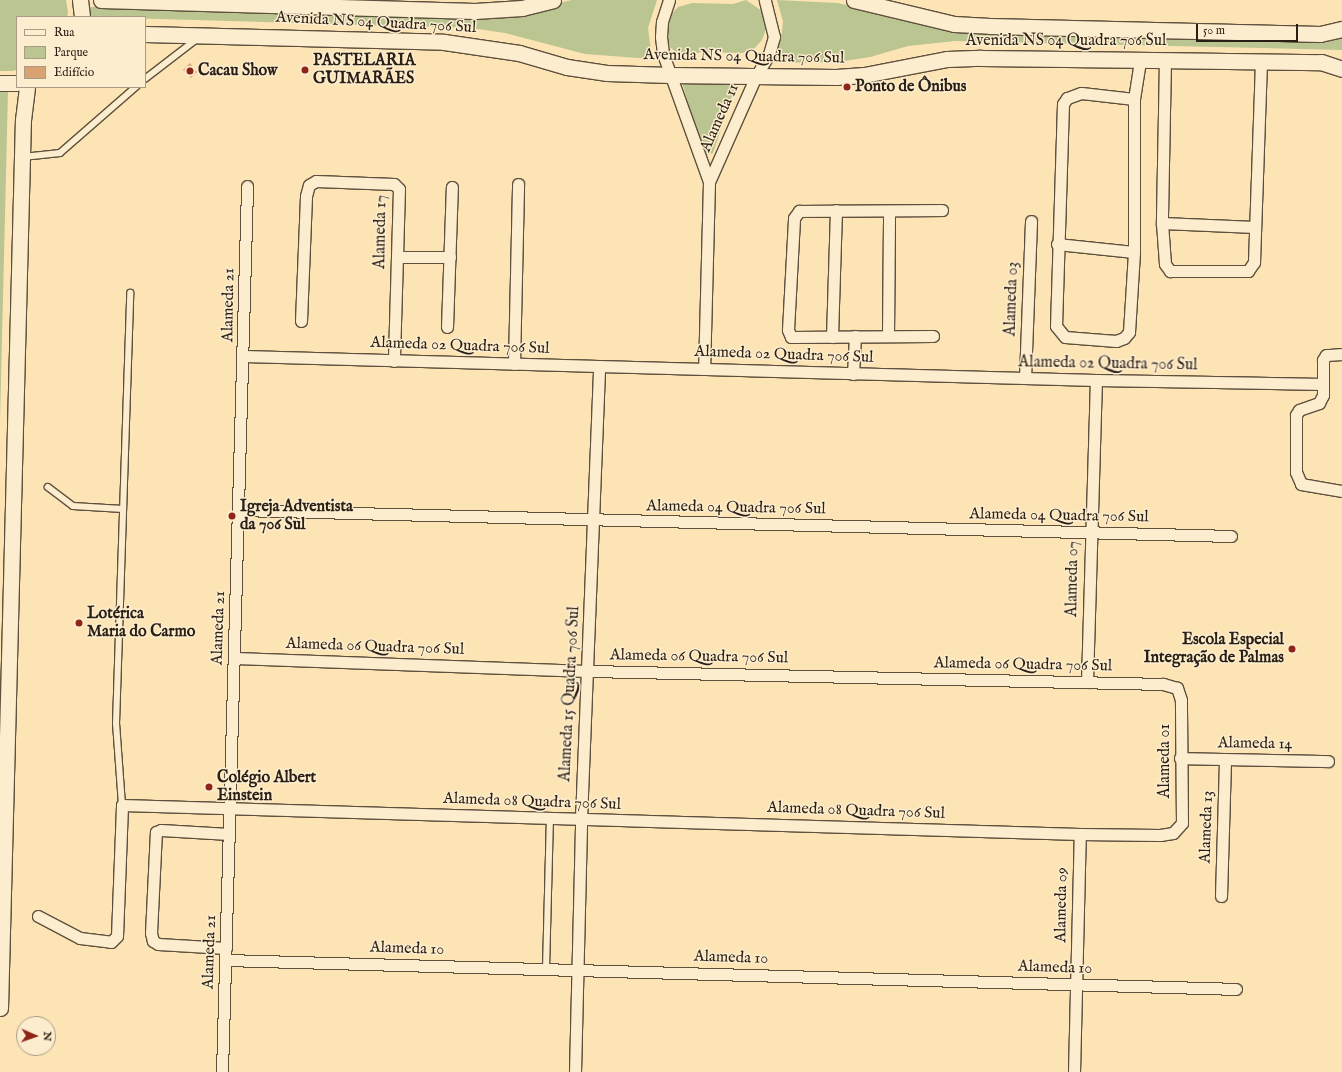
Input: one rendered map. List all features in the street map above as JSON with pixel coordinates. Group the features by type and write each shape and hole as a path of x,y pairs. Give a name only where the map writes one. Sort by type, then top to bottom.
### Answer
{"street":[{"path":"80,0 82,16"},
{"path":"101,0 368,4 475,11 522,8 553,0"},
{"name":"Alameda 11","path":"669,0 661,37 670,75 709,182 704,369"},
{"name":"Alameda 11","path":"709,182 756,76 769,54 774,37 765,0"},
{"path":"854,0 954,24 1320,34 1342,29"},
{"name":"Avenida NS 04 Quadra 706 Sul","path":"146,34 444,42 519,53 567,67 607,73 670,75 864,75 913,64 981,58 1321,62 1342,69"},
{"path":"1134,99 1081,93 1067,98 1063,104 1057,244 1056,326 1065,337 1116,340 1124,338 1129,332 1134,252 1134,99 1140,60"},
{"path":"1165,60 1162,223 1165,264 1170,271 1248,271 1254,262 1261,61"},
{"path":"0,83 16,83"},
{"path":"0,1008 22,157 27,88"},
{"name":"Alameda 17","path":"301,321 309,185 316,181 394,184 399,189 394,361"},
{"path":"514,364 518,184"},
{"name":"Alameda 21","path":"222,1072 244,356 247,186"},
{"path":"447,327 452,187"},
{"path":"832,337 836,210"},
{"path":"933,336 888,335 794,338 788,330 794,218 799,211 942,210"},
{"path":"888,335 889,211"},
{"name":"Alameda 03","path":"1025,378 1031,221"},
{"path":"1162,223 1255,227"},
{"path":"1057,244 1134,252"},
{"path":"397,257 450,257"},
{"path":"854,374 855,336"},
{"path":"1342,354 1326,355 1323,360 1323,395 1319,403 1299,410 1296,415 1296,479 1301,484 1342,491"},
{"name":"Alameda 02 Quadra 706 Sul","path":"244,356 854,374 1323,384"},
{"name":"Alameda 15 Quadra 706 Sul","path":"575,1072 579,969 581,819 599,366"},
{"name":"Alameda 07","path":"1087,682 1090,533 1096,380"},
{"name":"Alameda 04 Quadra 706 Sul","path":"239,510 1231,536"},
{"name":"Alameda 06 Quadra 706 Sul","path":"234,658 588,671 1163,684"},
{"name":"Alameda 01","path":"1160,835 1173,833 1182,822 1180,693 1176,688 1163,684"},
{"name":"Alameda 14","path":"1180,758 1328,761"},
{"name":"Alameda 13","path":"1221,896 1225,759"},
{"path":"38,916 80,938 111,942 117,936 122,805"},
{"name":"Alameda 08 Quadra 706 Sul","path":"122,805 1080,834 1160,835"},
{"path":"226,948 158,944 153,941 153,874 154,837 161,830 229,834"},
{"name":"Alameda 09","path":"1074,1072 1080,834"},
{"name":"Alameda 10","path":"226,960 1236,989"}],"lane":[{"path":"146,78 204,35"},
{"path":"22,157 60,153 135,88"},
{"path":"122,805 116,724 130,293"},
{"path":"48,487 73,506 123,509"},
{"path":"546,969 550,818"}],"green space":[{"path":"0,0 66,0 67,16 16,16 16,70 0,71"},
{"path":"572,0 657,0 648,28 652,59 585,54 505,33 471,28 146,19 146,16 89,16 89,7 504,15"},
{"path":"746,0 762,11 767,26 762,40 753,50 742,53 702,52 680,56 669,46 665,32 667,19 678,7 692,3 733,4"},
{"path":"777,0 838,3 902,18 1342,35 1342,50 955,41 908,46 870,57 838,62 774,63 772,58 782,33 783,21"},
{"path":"681,79 737,81 713,153 707,155 702,152"},
{"path":"0,91 8,91 0,421"}],"building":[{"name":"Cacau Show","path":"190,63 197,72 191,78 183,70"}],"place":[{"name":"PASTELARIA GUIMARÃES","path":"305,70"},
{"name":"Cacau Show","path":"190,71"},
{"name":"Ponto de Ônibus","path":"847,87"},
{"name":"Igreja Adventista da 706 Sul","path":"232,516"},
{"name":"Lotérica Maria do Carmo","path":"79,623"},
{"name":"Escola Especial Integração de Palmas","path":"1292,649"},
{"name":"Colégio Albert Einstein","path":"209,787"}]}
